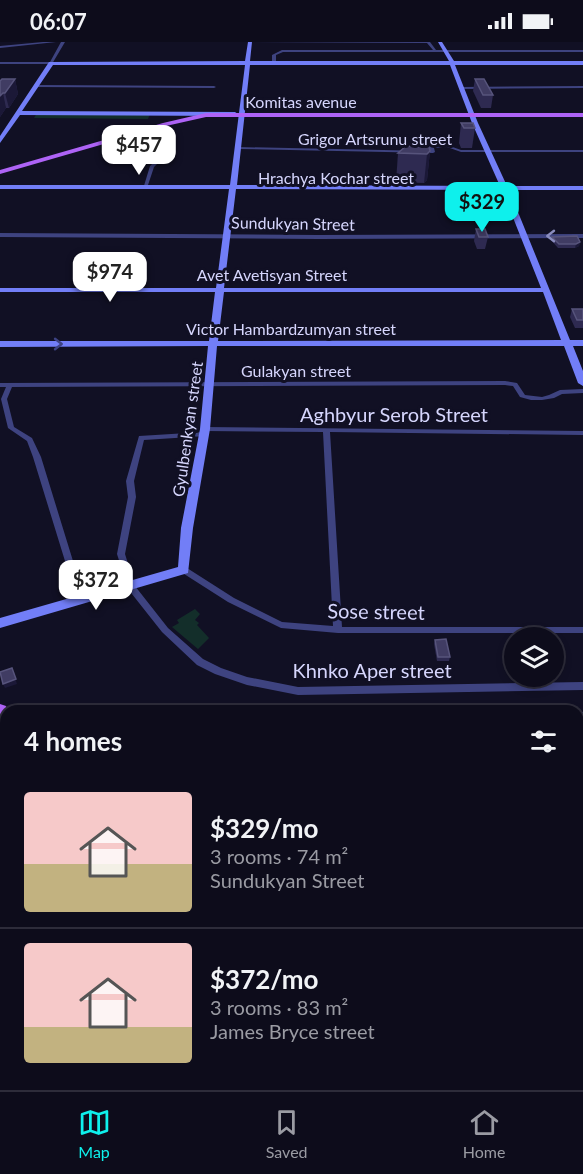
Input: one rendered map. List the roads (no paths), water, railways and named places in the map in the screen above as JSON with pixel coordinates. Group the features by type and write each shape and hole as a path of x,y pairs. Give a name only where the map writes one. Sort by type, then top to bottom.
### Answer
{"main road":[{"name":"Komitas avenue","path":"240,115 583,116"},
{"path":"0,173 57,157 158,123 195,117 240,115"},
{"path":"0,173 186,122 240,115"}],"street":[{"path":"0,47 54,42"},
{"path":"0,141 63,42"},
{"path":"250,42 429,42 444,50"},
{"name":"Gyulbenkyan street","path":"184,570 187,528 205,431 208,382 250,42"},
{"path":"436,42 444,50"},
{"path":"440,42 521,236 538,284 544,290 583,382"},
{"path":"273,63 274,54 282,51 583,51"},
{"path":"0,63 583,63"},
{"path":"449,63 462,88 470,116"},
{"path":"36,86 64,88 214,87"},
{"path":"462,88 583,87"},
{"path":"14,119 158,123 157,112"},
{"name":"Komitas avenue","path":"18,113 157,112 240,115"},
{"name":"Grigor Artsrunu street","path":"238,148 433,152 431,147 447,147 461,152 583,151"},
{"path":"145,188 152,166 158,161 162,150"},
{"name":"Hrachya Kochar street","path":"0,188 233,189"},
{"name":"Hrachya Kochar street","path":"0,188 583,189"},
{"name":"Sundukyan Street","path":"0,235 583,236"},
{"name":"Avet Avetisyan Street","path":"0,290 544,290"},
{"name":"Victor Hambardzumyan street","path":"0,344 583,343"},
{"name":"Gulakyan street","path":"0,385 208,382 505,383 514,384 522,396 535,399 556,396 560,392 583,392"},
{"path":"10,385 4,399 8,421 11,428 30,440 37,457 81,600"},
{"path":"326,430 338,630"},
{"name":"Aghbyur Serob Street","path":"130,584 121,554 132,497 130,481 141,438 205,431 583,433"},
{"path":"0,623 184,570"},
{"name":"Sose street","path":"184,570 231,600 281,625 338,630 583,630"},
{"name":"Khnko Aper street","path":"130,584 165,630 200,662 237,678 276,687 298,691 331,691 583,686"}]}
